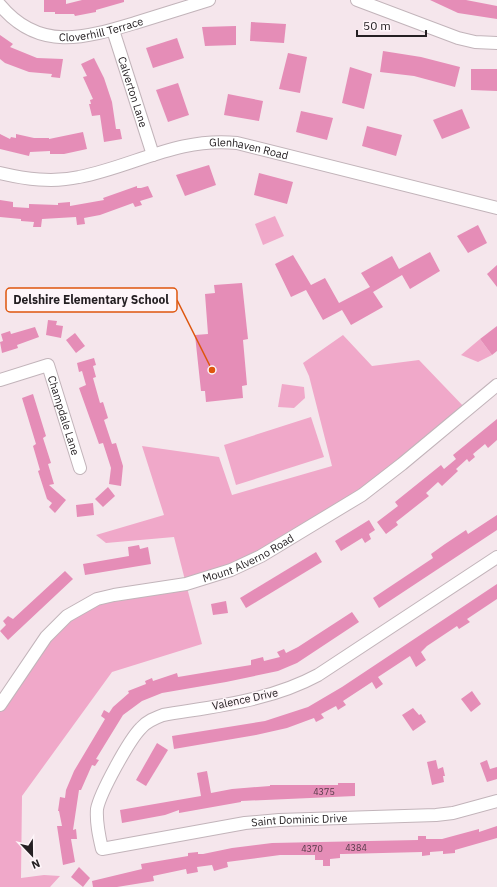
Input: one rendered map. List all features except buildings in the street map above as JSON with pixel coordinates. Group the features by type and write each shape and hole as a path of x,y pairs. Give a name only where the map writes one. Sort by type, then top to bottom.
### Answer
{"street":[{"name":"Cloverhill Terrace","path":"0,5 16,22 27,28 51,37 76,38 113,30 209,0"},
{"path":"357,0 458,38 475,42 497,43"},
{"name":"Calverton Lane","path":"113,30 152,155"},
{"name":"Glenhaven Road","path":"0,173 41,180 62,180 98,172 185,145 202,142 237,143 497,208"},
{"name":"Champdale Lane","path":"0,380 48,365 80,468"},
{"name":"Mount Alverno Road","path":"0,705 46,637 57,624 81,606 114,595 186,584 231,570 262,556 362,495 414,455 497,385"},
{"name":"Valence Drive","path":"102,849 97,824 97,811 101,795 137,733 151,720 163,715 265,697 298,685 318,675 497,557"},
{"name":"Saint Dominic Drive","path":"102,849 245,823 279,820 436,815 453,813 497,801"}],"shaded area":[{"path":"275,216 284,236 263,245 255,224"},
{"path":"343,335 372,366 419,360 467,410 402,464 261,556 186,584 174,537 106,543 96,535 164,515 142,446 219,457 232,495 332,466 309,376 303,363"},
{"path":"480,339 492,355 478,362 461,355"},
{"path":"282,384 304,387 305,398 294,408 278,407"},
{"path":"311,417 324,457 236,485 224,445"},
{"path":"186,584 202,644 112,672 22,796 21,878 44,875 60,876 50,887 0,887 0,705 46,637 81,606"}],"place":[{"name":"Delshire Elementary School","path":"212,370"}]}
